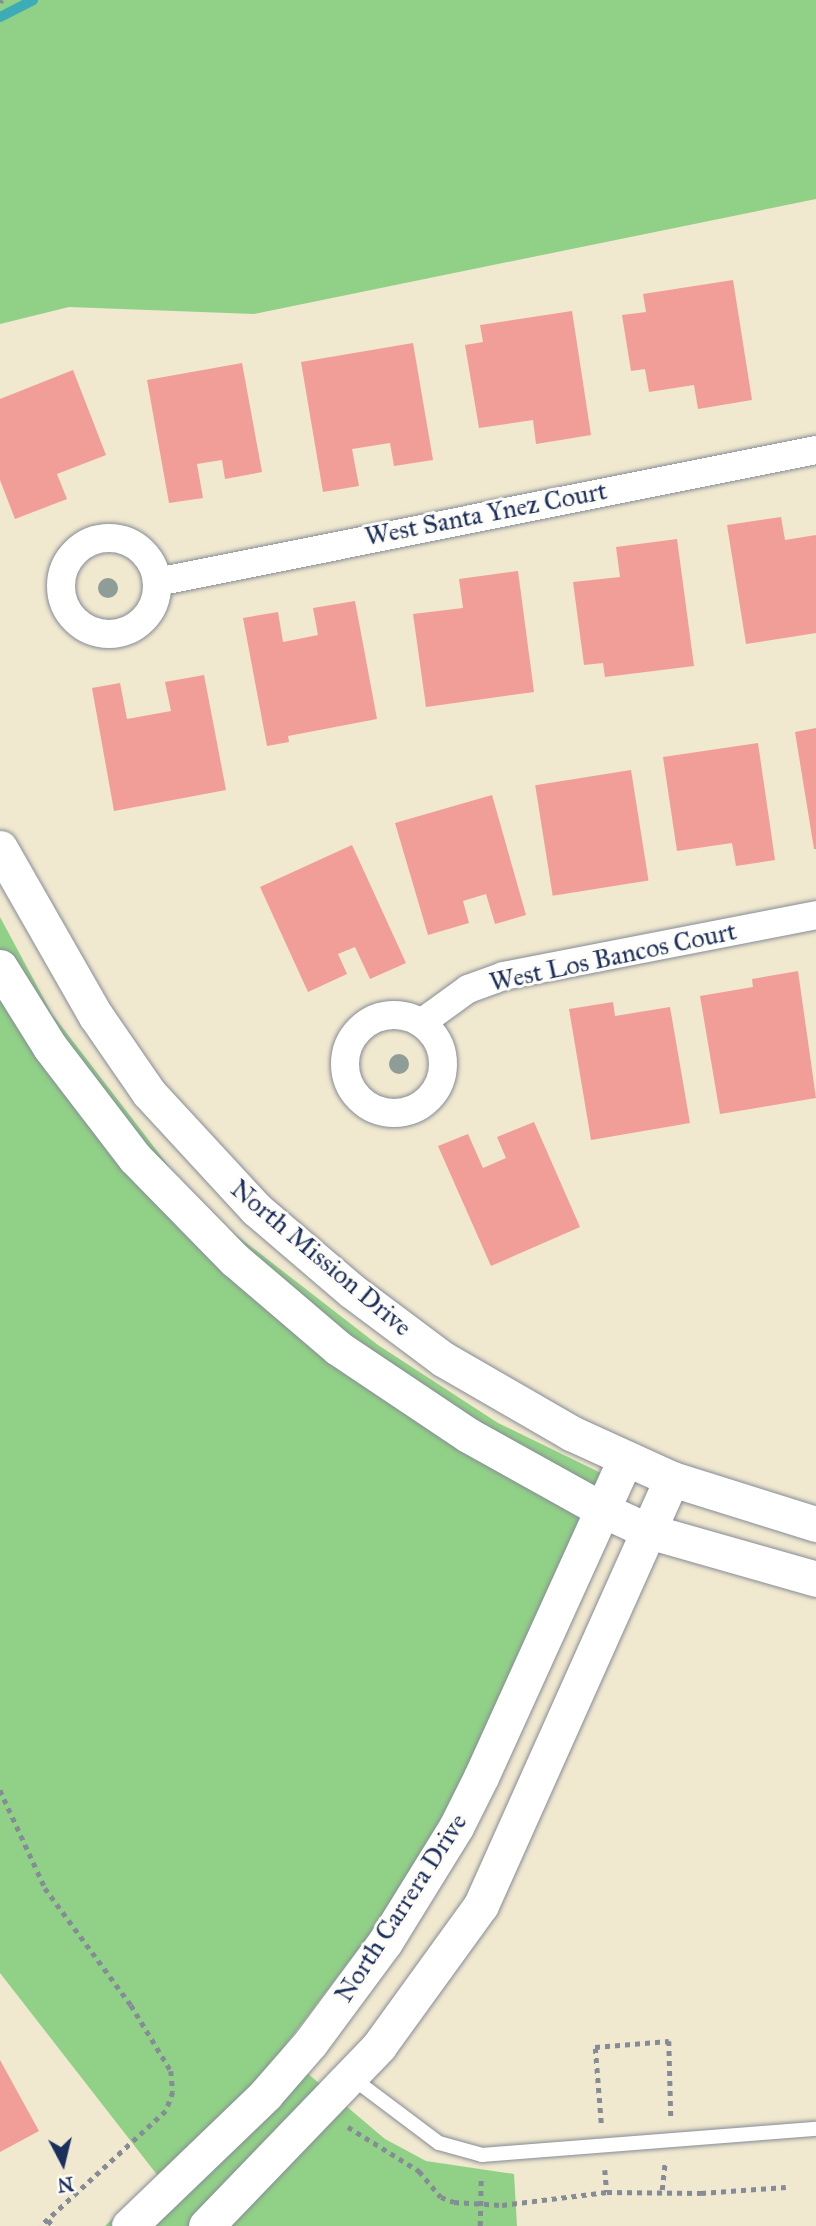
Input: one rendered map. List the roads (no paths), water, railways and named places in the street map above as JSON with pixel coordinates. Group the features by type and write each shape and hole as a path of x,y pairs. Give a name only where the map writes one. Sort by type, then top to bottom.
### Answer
{"street":[{"name":"West Santa Ynez Court","path":"157,582 816,450"},
{"name":"North Mission Drive","path":"0,848 96,1016 149,1093 256,1209 352,1292 443,1359 571,1433 672,1479 816,1524"},
{"name":"West Los Bancos Court","path":"421,1023 468,989 503,976 816,915"},
{"name":"North Mission Drive","path":"0,967 50,1047 135,1158 286,1306 390,1387 525,1470 648,1531 816,1579"},
{"name":"North Carrera Drive","path":"129,2226 218,2144 311,2042 385,1942 456,1827 626,1458"},
{"name":"North Carrera Drive","path":"206,2226 379,2046 481,1905 672,1479"},
{"path":"311,2042 349,2077"}],"lane":[{"path":"349,2077 439,2143 482,2155 816,2129"}],"waterway":[{"path":"0,17 33,0"}]}
